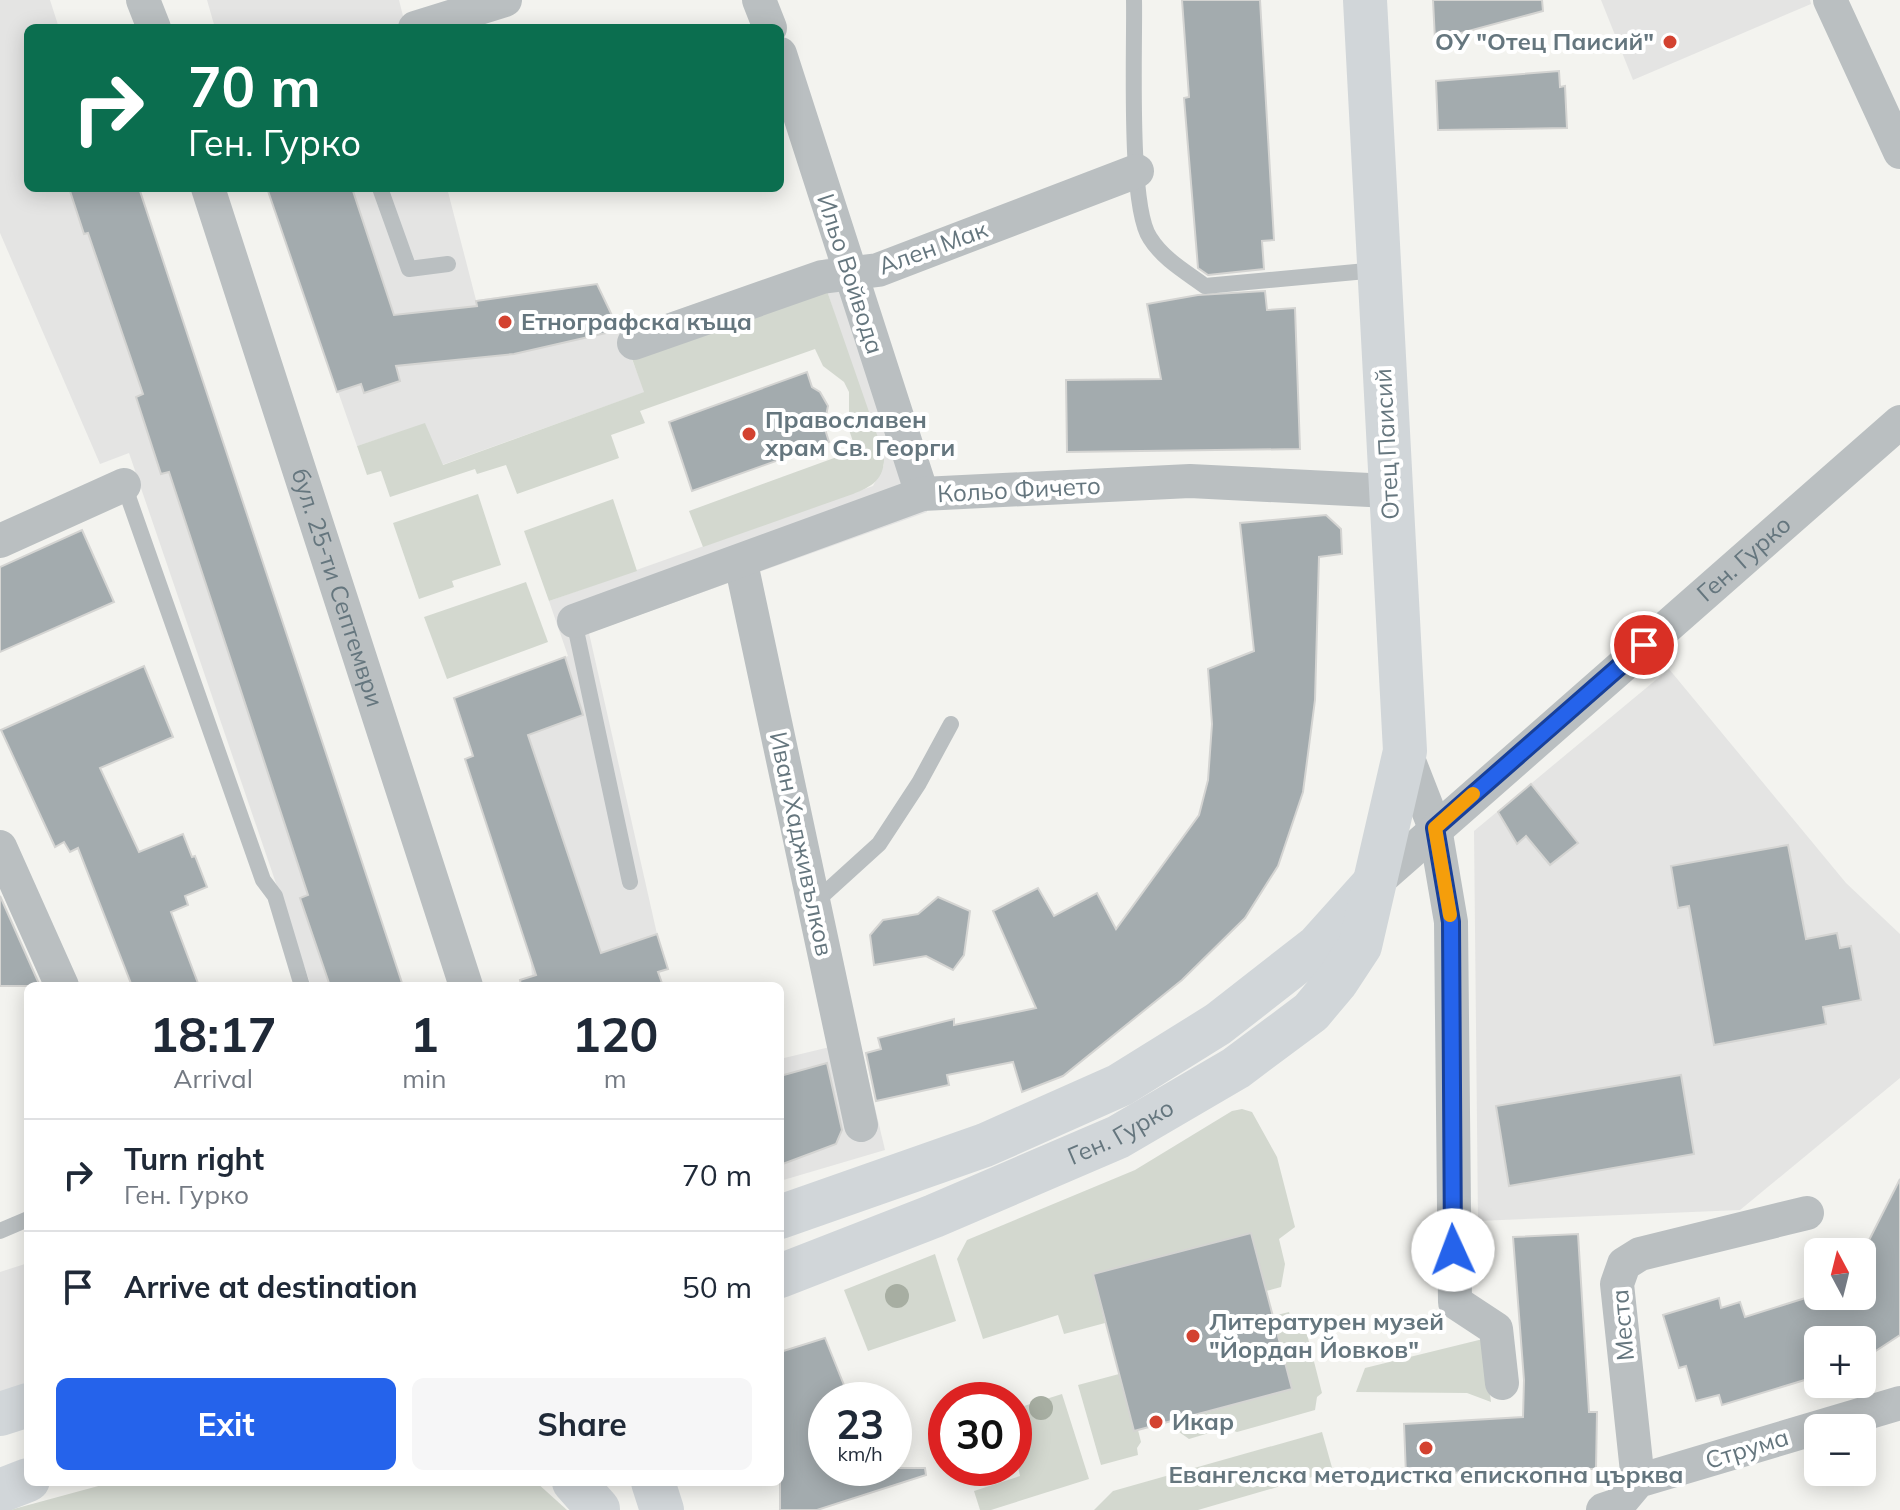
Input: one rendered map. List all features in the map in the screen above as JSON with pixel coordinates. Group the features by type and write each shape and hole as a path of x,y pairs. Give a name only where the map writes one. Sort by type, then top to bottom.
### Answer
{"street":[{"path":"143,0 152,24"},
{"path":"428,24 505,0"},
{"path":"759,0 768,24"},
{"name":"Отец Паисий","path":"1365,0 1405,751 1373,885"},
{"path":"1830,0 1900,152"},
{"name":"Ильо Войвода","path":"784,67 848,273 922,494"},
{"name":"Ален Мак","path":"634,343 822,277 878,270 1137,171"},
{"name":"бул. 25-ти Септември","path":"209,192 465,982"},
{"name":"Ген. Гурко","path":"784,1216 985,1145 1120,1085 1218,1024 1318,946 1373,885 1435,828 1900,422"},
{"name":"Кольо Фичето","path":"574,621 741,563 922,494 1190,481 1389,491"},
{"path":"0,541 124,485"},
{"name":"Иван Хадживълков","path":"741,563 861,1125"},
{"path":"1405,751 1435,828 1451,922 1455,1302 1496,1329 1502,1383"},
{"path":"0,847 60,982"},
{"name":"Ген. Гурко","path":"784,1274 934,1216 1118,1137 1236,1068 1311,1012 1337,981 1360,946 1373,885"},
{"name":"Места","path":"1638,1481 1617,1284 1624,1264 1640,1254 1807,1213"},
{"name":"Струма","path":"1603,1510 1618,1505 1638,1481 1900,1403"},
{"path":"0,1414 24,1406"},
{"path":"0,1491 24,1482"},
{"path":"577,1486 598,1510"},
{"path":"591,1486 598,1510"},
{"path":"654,1486 662,1510"}],"lane":[{"path":"1134,0 1137,190 1148,237 1170,261 1205,286 1379,270"},
{"path":"381,192 409,269 448,264"},
{"path":"124,485 263,880 275,896 301,982"},
{"path":"574,621 630,882"},
{"path":"814,903 879,844 919,783 951,724"},
{"path":"0,1231 24,1221"}],"shaded area":[{"path":"0,0 50,0 58,24 24,24 24,192 140,192 402,982 310,982 129,453 100,464 0,233"},
{"path":"207,0 399,0 405,24 214,24"},
{"name":"ОУ \"Отец Паисий\"","path":"1601,0 1810,0 1811,4 1633,80"},
{"path":"268,192 448,192 476,300 597,284 619,330 849,251 920,479 927,512 589,633 657,934 668,969 659,972 662,982 533,982 530,955 465,759 473,755 454,698 568,656 549,601 873,486 884,465 826,288 631,357 645,392 442,465 425,424 357,446"},
{"path":"826,288 884,455 880,476 853,494 703,547 689,511 856,450 849,430 849,392 844,382 823,366 815,349 640,411 645,423 611,435 619,458 517,494 506,465 477,474 475,469 390,497 381,471 367,475 357,446 425,423 443,465 644,392 631,356"},
{"path":"478,494 501,565 452,581 454,587 419,599 393,523"},
{"path":"613,499 637,571 549,601 524,531"},
{"path":"526,582 548,642 447,679 424,617"},
{"path":"1669,669 1846,883 1900,934 1900,1078 1740,1210 1478,1221 1474,831"},
{"path":"859,1040 885,1150 784,1180 784,1058"},
{"path":"1242,1109 1252,1112 1277,1157 1295,1227 1279,1239 1285,1264 1281,1287 1266,1291 1250,1233 1093,1274 1105,1323 1064,1334 1058,1315 983,1339 957,1259 967,1240 1135,1170 1232,1111"},
{"path":"935,1254 956,1321 868,1351 844,1290"},
{"path":"24,1264 24,1385 0,1392 0,1272"},
{"path":"1289,1312 1293,1326 1307,1334 1322,1393 1317,1397 1315,1410 1237,1432 1226,1428 1189,1439 1179,1432 1175,1421 1291,1389 1273,1316"},
{"path":"1483,1339 1491,1402 1467,1393 1356,1392 1365,1368"},
{"path":"1119,1374 1134,1431 1138,1430 1141,1442 1137,1448 1138,1455 1101,1465 1078,1385"},
{"path":"1062,1394 1089,1479 991,1510 980,1510 974,1491 989,1486 1032,1486 1032,1403"},
{"path":"1322,1432 1333,1471 1198,1510 1094,1510 1113,1491"},
{"path":"98,1486 540,1486 567,1510 10,1510"}],"building":[{"path":"1182,0 1260,0 1274,240 1262,241 1264,269 1208,275 1198,268 1184,98 1189,97"},
{"path":"1433,0 1542,0 1543,11 1435,40"},
{"path":"1559,71 1560,87 1565,86 1567,128 1438,130 1436,81"},
{"path":"70,192 140,192 402,982 329,982 300,898 308,895 169,472 161,474 136,397 143,394 88,233 84,234"},
{"path":"268,192 353,192 394,315 477,306 476,301 597,284 619,330 514,354 396,366 400,381 364,393 361,384 337,392"},
{"path":"1265,291 1267,310 1295,308 1300,449 1067,452 1066,380 1161,379 1147,304 1198,295"},
{"name":"Православен храм Св. Георги","path":"807,372 812,387 820,392 828,406 824,426 829,442 692,491 669,422"},
{"path":"1326,515 1341,529 1342,554 1319,557 1315,700 1303,792 1278,866 1245,918 1182,980 1063,1076 1022,1092 1013,1062 947,1075 949,1085 876,1101 866,1053 881,1049 878,1038 954,1019 954,1025 1036,1008 993,911 1038,888 1054,916 1097,893 1116,929 1199,815 1208,780 1212,724 1208,669 1254,651 1240,523"},
{"path":"82,530 114,602 0,652 0,567"},
{"path":"565,657 583,715 528,735 601,953 657,934 668,969 658,972 662,982 520,982 536,975 465,759 473,756 454,698"},
{"path":"144,666 173,737 100,768 139,852 183,834 192,857 195,856 207,887 185,896 188,905 171,912 197,982 130,982 78,848 70,852 64,842 55,847 1,730"},
{"path":"1531,784 1578,843 1550,865 1526,836 1517,844 1498,812"},
{"path":"1788,845 1806,939 1837,933 1840,948 1851,946 1861,1000 1823,1007 1826,1024 1714,1045 1689,906 1678,908 1671,866"},
{"path":"0,896 38,982 24,982 24,986 0,986"},
{"path":"938,897 970,911 964,955 953,970 926,956 874,965 870,935 883,920 918,914"},
{"path":"827,1063 842,1130 836,1144 784,1164 784,1075"},
{"path":"1681,1075 1694,1154 1509,1186 1496,1106"},
{"path":"1900,1179 1900,1335 1876,1351 1876,1326 1804,1326 1804,1380 1722,1405 1719,1395 1696,1401 1686,1366 1679,1368 1663,1315 1719,1298 1721,1308 1740,1302 1745,1317 1804,1298 1804,1310 1876,1310 1876,1238 1870,1238"},
{"name":"Литературен музей \"Йордан Йовков\"","path":"1251,1233 1292,1389 1134,1431 1093,1274"},
{"path":"1578,1234 1589,1412 1597,1412 1596,1469 1490,1468 1490,1471 1406,1475 1404,1424 1523,1417 1524,1380 1513,1237"},
{"path":"825,1338 843,1382 808,1382 808,1486 892,1486 817,1510 780,1510 780,1486 784,1486 784,1351"},
{"path":"912,1468 925,1468 926,1475 912,1479"}],"slow traffic":[{"path":"1450,915 1435,828 1473,794"}],"place":[{"name":"ОУ \"Отец Паисий\"","path":"1670,42"},
{"name":"Етнографска къща","path":"505,322"},
{"name":"Православен храм Св. Георги","path":"749,434"},
{"name":"Литературен музей \"Йордан Йовков\"","path":"1193,1336"},
{"name":"Икар","path":"1156,1422"},
{"name":"Евангелска методистка епископна църква","path":"1426,1448"}],"route":[{"path":"1453,1250 1451,922 1435,828 1644,645"}]}
